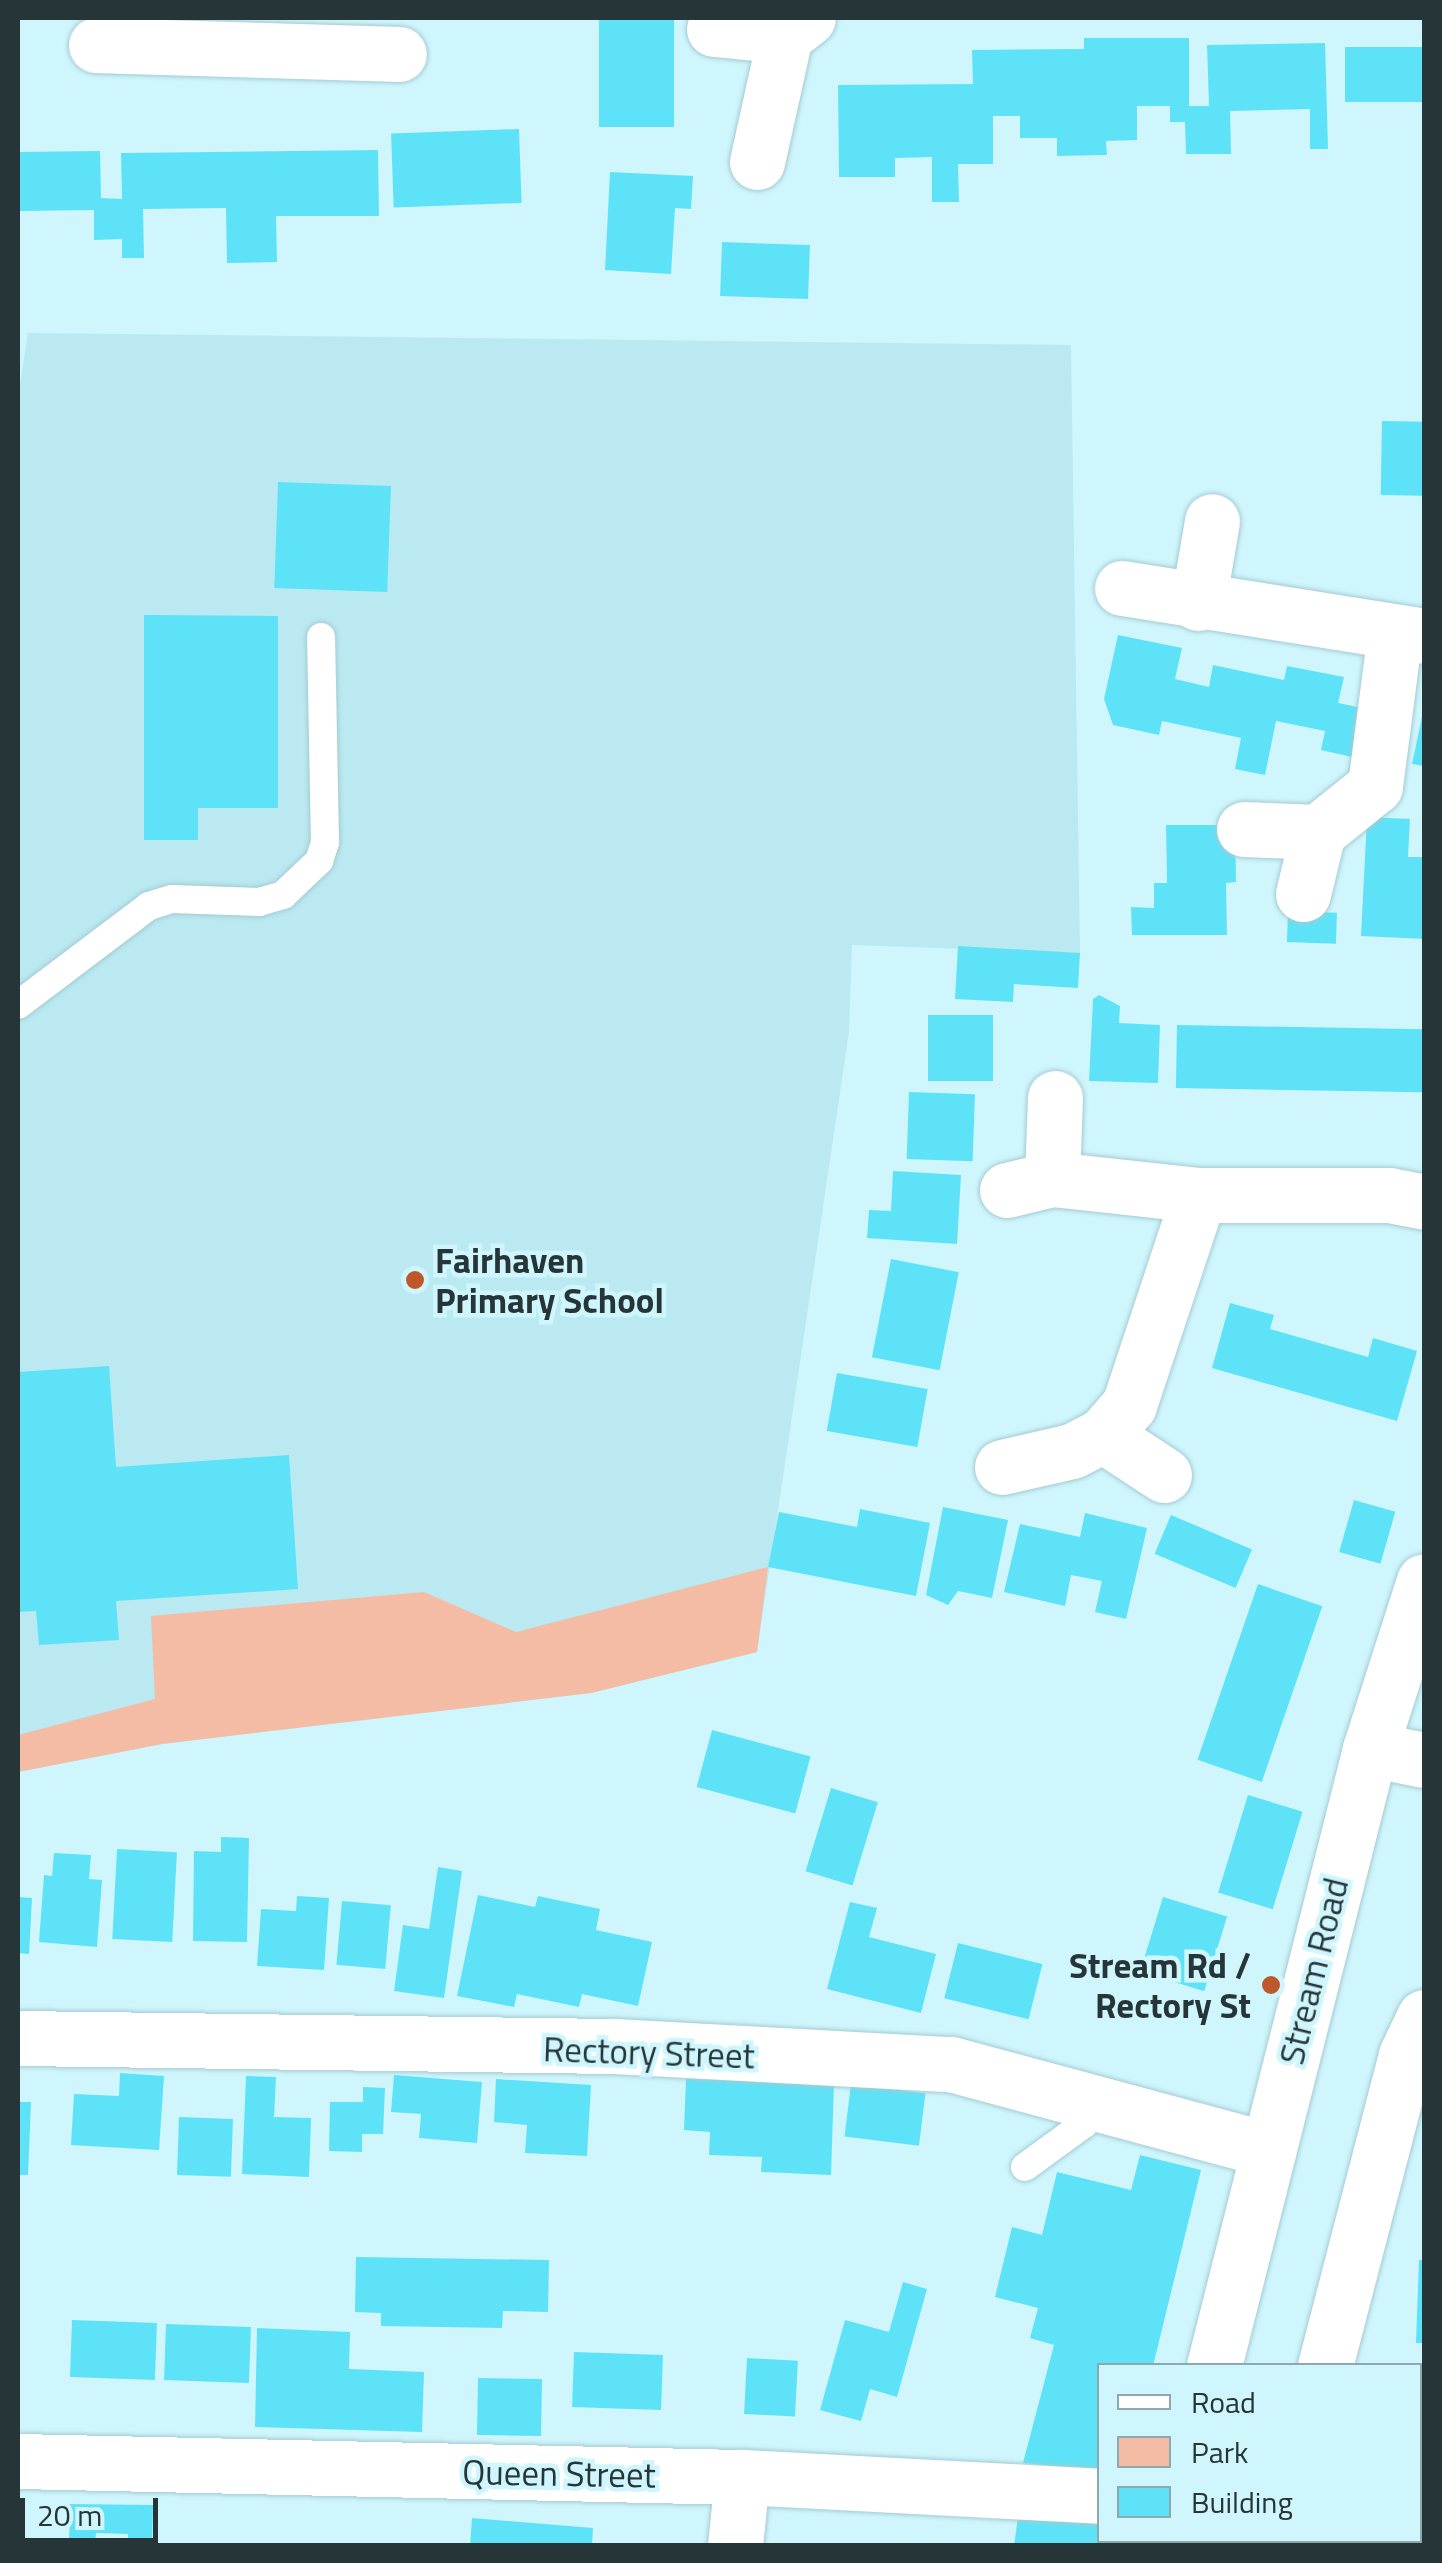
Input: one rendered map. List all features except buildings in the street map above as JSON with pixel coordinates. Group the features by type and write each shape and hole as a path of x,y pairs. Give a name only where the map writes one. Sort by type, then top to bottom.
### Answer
{"main road":[{"path":"714,29 797,27 757,162"},
{"path":"96,45 268,34 399,54"},
{"path":"1198,603 1212,521"},
{"path":"1122,588 1410,634 1375,786 1318,832 1303,894"},
{"path":"1244,828 1318,832"},
{"path":"1056,1098 1030,1184 1199,1195 1390,1195 1424,1202"},
{"path":"1002,1467 1072,1451 1104,1434 1129,1405 1152,1349 1199,1195"},
{"path":"1104,1434 1164,1475"},
{"name":"Stream Road","path":"1215,2363 1370,1749 1424,1580"},
{"path":"1370,1749 1424,1760"},
{"path":"1326,2363 1406,2055 1424,2017"},
{"name":"Rectory Street","path":"18,2038 614,2046 951,2064 1268,2150"},
{"name":"Queen Street","path":"18,2462 742,2477 1097,2496"},
{"path":"735,2546 742,2477"}],"lane":[{"path":"18,1005 149,906 172,899 259,902 283,895 310,872 325,842 322,636"},
{"path":"1025,2166 1084,2124 1092,2103"}],"shaded area":[{"path":"28,333 1071,345 1080,953 852,945 849,1032 757,1652 591,1693 162,1744 18,1772 18,397"}],"green space":[{"path":"768,1567 757,1652 591,1693 162,1744 18,1772 18,1735 155,1699 151,1616 424,1592 516,1632"}],"place":[{"name":"Fairhaven Primary School","path":"415,1280"},
{"name":"Stream Rd / Rectory St","path":"1271,1985"}]}
